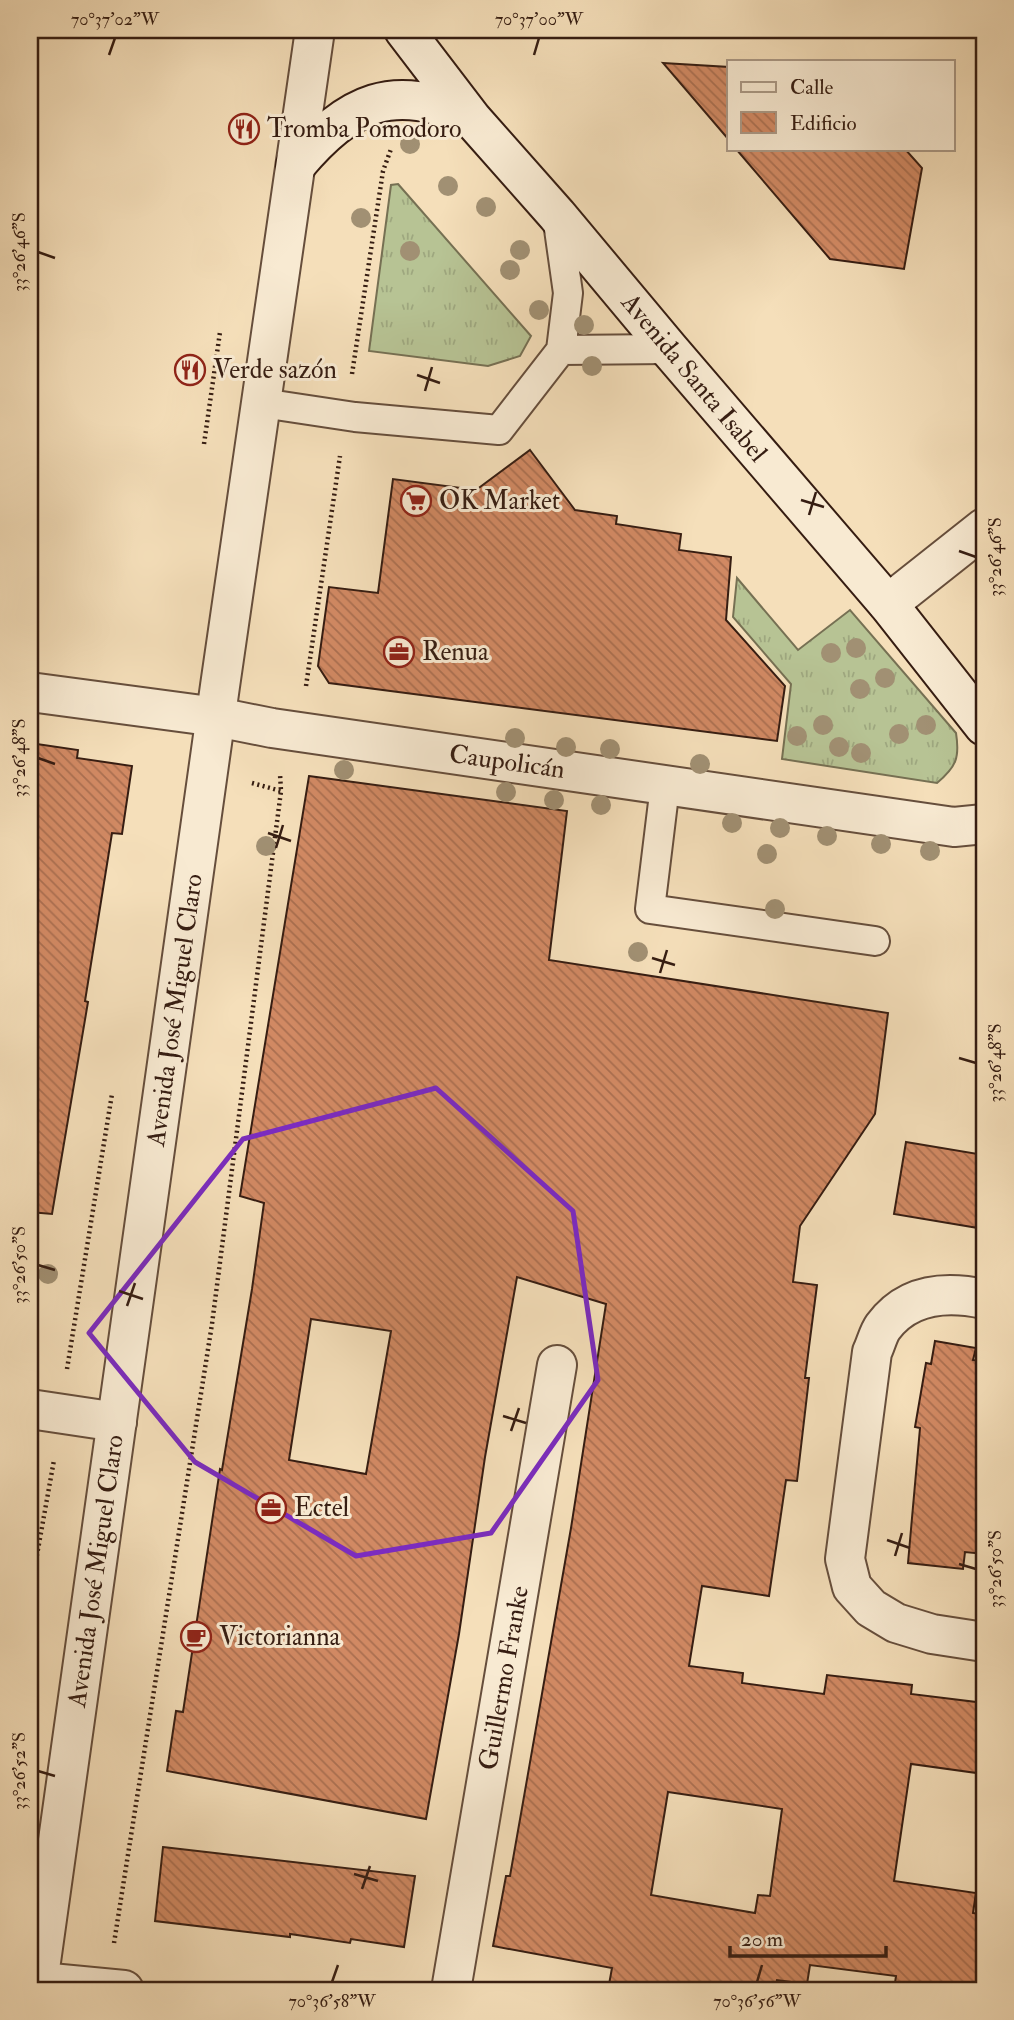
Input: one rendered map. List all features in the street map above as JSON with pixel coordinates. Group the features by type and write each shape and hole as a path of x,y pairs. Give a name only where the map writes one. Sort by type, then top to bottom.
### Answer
{"street":[{"name":"Avenida José Miguel Claro","path":"35,1984 315,30"},
{"name":"Avenida Santa Isabel","path":"404,30 472,118 888,604 984,726"},
{"path":"296,165 337,122 373,104 388,100 422,101 450,108 472,118"},
{"path":"888,604 984,528"},
{"name":"Caupolicán","path":"30,692 217,717 272,728 954,827 984,824"},
{"path":"984,1298 961,1294 925,1297 900,1308 882,1328 872,1352 845,1559 852,1587 871,1608 896,1623 932,1634 984,1642"},
{"name":"Guillermo Franke","path":"451,1990 557,1366"},
{"path":"47,1412 117,1422"},
{"path":"35,1984 124,1990"}],"lane":[{"path":"262,403 355,417 499,430 561,350 568,293 557,215"},
{"path":"561,350 668,349"},
{"path":"665,786 650,909 875,941"}],"path":[{"path":"113,1948 212,1324 270,896 281,791 247,782"},
{"path":"30,1594 47,1412 66,1371 112,1091"}],"highlighted area":[{"path":"436,1088 573,1211 598,1380 491,1533 356,1556 195,1462 89,1333 243,1139"}],"green space":[{"path":"398,184 531,336 520,356 488,366 369,351 391,185"},
{"path":"737,578 798,650 850,610 956,733 957,756 949,772 937,783 782,759 791,684 733,617"}],"building":[{"path":"663,63 727,67 727,138"},
{"path":"737,150 906,150 922,168 904,269 830,259"},
{"path":"530,450 575,510 617,516 616,524 681,534 679,550 731,557 726,620 785,686 777,741 329,683 318,666 329,587 378,593 393,479 476,490"},
{"path":"30,743 78,750 77,758 132,766 122,834 112,833 85,1001 88,1002 52,1214 30,1212"},
{"path":"309,776 567,811 549,960 888,1013 875,1114 800,1226 793,1282 817,1285 805,1378 809,1378 797,1481 786,1480 769,1596 702,1586 689,1666 743,1673 742,1683 824,1694 827,1675 912,1685 911,1694 984,1703 984,1774 911,1764 894,1881 976,1893 973,1913 984,1915 984,1990 894,1990 896,1976 810,1965 807,1984 777,1980 775,1990 608,1990 612,1968 493,1946 506,1876 510,1876 522,1808 571,1528 606,1304 517,1277 426,1819 167,1771 176,1711 183,1712 264,1203 240,1196","holes":["311,1319 391,1331 366,1474 289,1460","668,1792 782,1809 770,1896 758,1895 755,1913 651,1895"]},
{"path":"906,1142 984,1155 984,1229 894,1214"},
{"path":"935,1341 976,1348 973,1360 984,1362 984,1554 965,1552 963,1569 908,1563 920,1428 915,1427 926,1363 931,1364"},
{"path":"163,1847 415,1876 404,1947 351,1939 350,1943 290,1934 290,1937 155,1921"}],"place":[{"name":"Tromba Pomodoro","path":"244,129"},
{"name":"Verde sazón","path":"190,370"},
{"name":"OK Market","path":"416,501"},
{"name":"Renua","path":"399,652"},
{"name":"Ectel","path":"271,1508"},
{"name":"Victorianna","path":"196,1637"}]}
